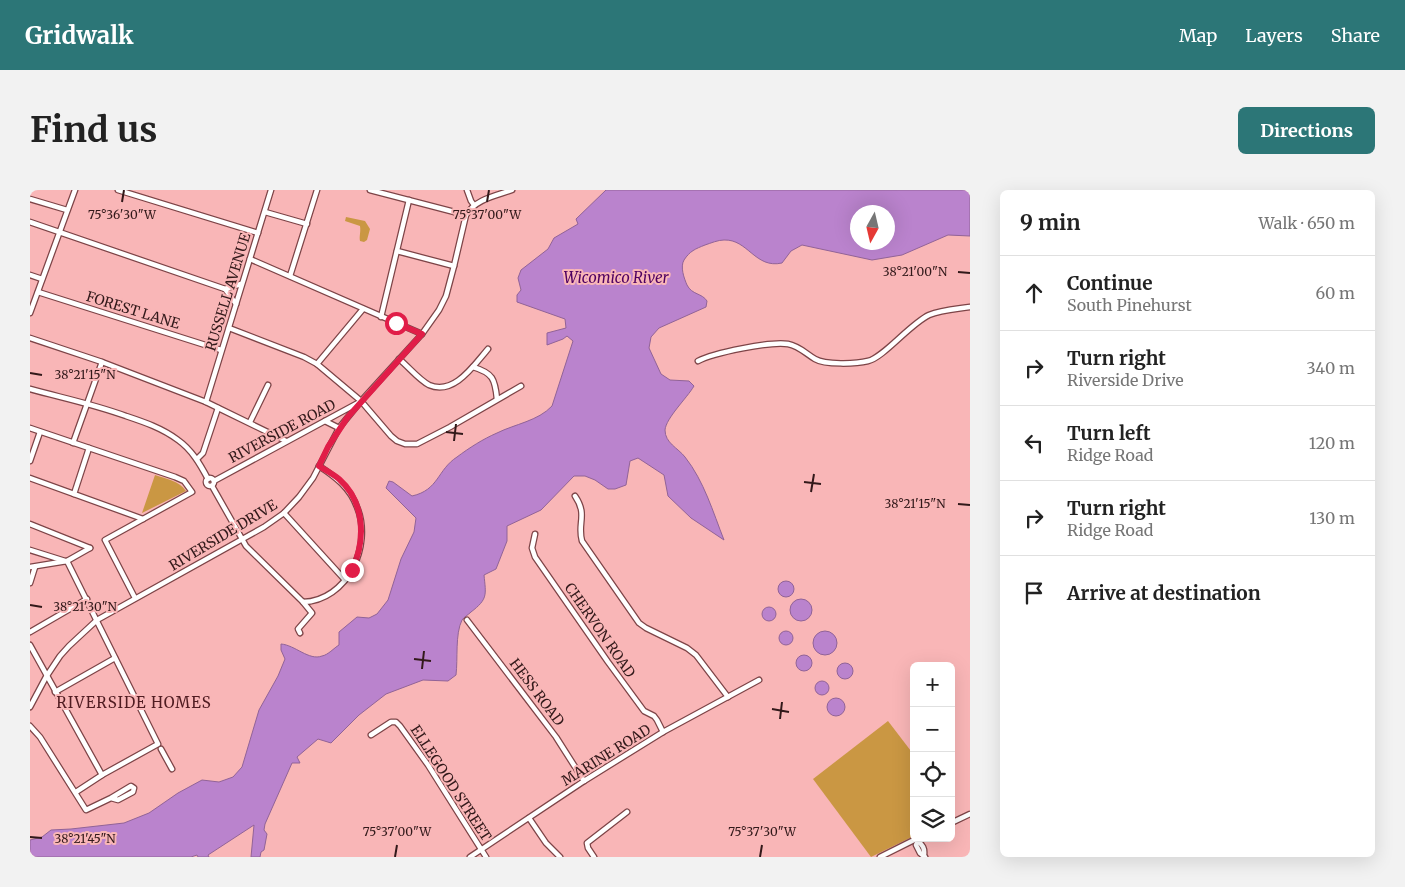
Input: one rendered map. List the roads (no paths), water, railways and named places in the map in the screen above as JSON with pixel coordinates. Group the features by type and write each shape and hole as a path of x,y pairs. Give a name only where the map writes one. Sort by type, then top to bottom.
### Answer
{"street":[{"path":"30,313 74,190"},
{"path":"118,190 258,233"},
{"name":"RUSSELL AVENUE","path":"206,402 271,190"},
{"path":"290,276 317,190"},
{"path":"370,190 466,215"},
{"path":"467,190 474,205"},
{"name":"RIVERSIDE DRIVE","path":"30,707 46,677 69,646 97,620 242,539 284,513 299,498 313,478 339,428 422,334 439,310 446,296 466,215 474,205 483,200 512,190"},
{"path":"30,199 67,210"},
{"path":"381,317 409,200"},
{"path":"265,212 307,224"},
{"path":"30,222 225,289 236,304"},
{"path":"397,250 454,266"},
{"path":"250,259 422,334"},
{"path":"30,275 42,279"},
{"path":"225,289 241,284"},
{"name":"FOREST LANE","path":"38,292 221,350"},
{"path":"698,361 711,355 781,343 800,348 822,362 867,362 877,357 914,324 928,316 970,307"},
{"path":"317,364 363,309"},
{"path":"229,328 304,357 317,364 361,401 391,436 401,443 410,445 417,444 450,427 521,386"},
{"path":"30,338 102,362 206,402 250,422 286,442"},
{"path":"399,359 423,381 436,387 447,386 453,384 473,367 488,349"},
{"path":"73,443 102,362"},
{"path":"473,367 483,370 492,378 496,385 497,399"},
{"path":"250,422 268,384"},
{"path":"30,389 88,403 162,429 179,441 197,459 208,479 213,483 246,546 312,613 298,629 300,633"},
{"name":"RIVERSIDE ROAD","path":"213,483 361,401"},
{"path":"197,459 203,453 218,408"},
{"path":"325,421 339,428"},
{"path":"30,428 179,479 187,484 192,492 105,540 135,598"},
{"path":"30,461 40,432"},
{"path":"74,494 89,448"},
{"path":"303,602 314,602 325,598 345,580 357,559 362,535 358,508 345,487 339,480 319,466"},
{"path":"30,478 142,518"},
{"path":"575,496 580,504 583,515 580,528 582,541 634,617 646,628 687,648 696,655 728,697"},
{"path":"284,513 345,580"},
{"path":"30,524 90,548 67,561 32,567 30,583"},
{"name":"CHERVON ROAD","path":"535,534 532,548 535,557 608,662 644,711 658,720 663,732"},
{"path":"30,550 67,561 159,747 172,769"},
{"path":"30,632 87,599"},
{"name":"HESS ROAD","path":"468,620 550,730 584,781"},
{"path":"30,645 46,677 102,775"},
{"path":"56,692 115,658"},
{"name":"MARINE ROAD","path":"470,857 584,781 663,732 759,680"},
{"name":"ELLEGOOD STREET","path":"371,735 391,722 396,722 428,765 486,857"},
{"path":"30,726 40,737 86,810 131,786 134,788 133,792 118,800 111,798"},
{"path":"76,792 102,775 159,747"},
{"path":"594,857 587,843 627,812"},
{"path":"955,821 970,814"},
{"path":"529,818 546,844 560,857"},
{"path":"880,857 914,842"},
{"path":"921,842 925,850 925,856"}],"water":[{"name":"Wicomico River","path":"606,190 970,190 970,236 948,235 902,255 872,260 802,245 791,251 782,263 773,264 758,258 739,244 724,240 705,245 688,254 682,269 687,285 692,291 705,298 707,301 706,307 659,328 651,337 649,348 661,374 670,380 689,381 694,386 669,420 665,430 669,442 685,457 698,476 724,540 691,518 668,496 664,475 638,458 630,461 626,485 615,489 608,489 585,476 574,476 541,510 507,526 507,541 496,569 484,575 485,596 480,604 463,619 460,626 456,675 448,681 423,680 386,694 359,715 331,743 318,739 297,757 300,763 292,763 265,824 264,830 267,834 264,850 261,852 260,857 251,857 254,825 208,855 209,857 198,857 197,855 191,857 30,857 30,840 42,837 51,830 124,823 149,813 178,793 202,780 219,782 233,777 242,767 259,710 285,659 281,650 281,644 307,655 317,657 324,655 339,645 339,632 357,617 369,618 377,614 388,600 401,559 414,532 416,518 386,488 389,481 412,496 421,493 433,484 450,462 471,447 492,435 533,419 552,406 573,341 567,336 547,345 547,333 566,328 565,319 517,302 517,295 521,290 518,278 521,270 548,249 554,238 578,224 576,219"},
{"path":"786,581 792,583 794,589 792,595 786,597 780,595 778,589 780,583"},
{"path":"801,599 809,602 812,610 809,618 801,621 793,618 790,610 793,602"},
{"path":"766,607 772,607 776,614 772,621 766,621 762,617 762,611"},
{"path":"783,631 789,631 793,638 789,645 783,645 779,641 779,635"},
{"path":"825,631 834,634 837,643 834,652 825,655 816,652 813,643 816,634"},
{"path":"801,655 807,655 812,660 810,669 801,671 796,666 796,660"},
{"path":"842,663 848,663 853,668 851,677 842,679 837,674 837,668"},
{"path":"819,681 825,681 829,688 825,695 819,695 815,691 815,685"},
{"path":"836,698 842,701 845,707 842,713 836,716 830,713 827,707 830,701"}],"district":[{"name":"RIVERSIDE HOMES","path":"134,703"}]}
